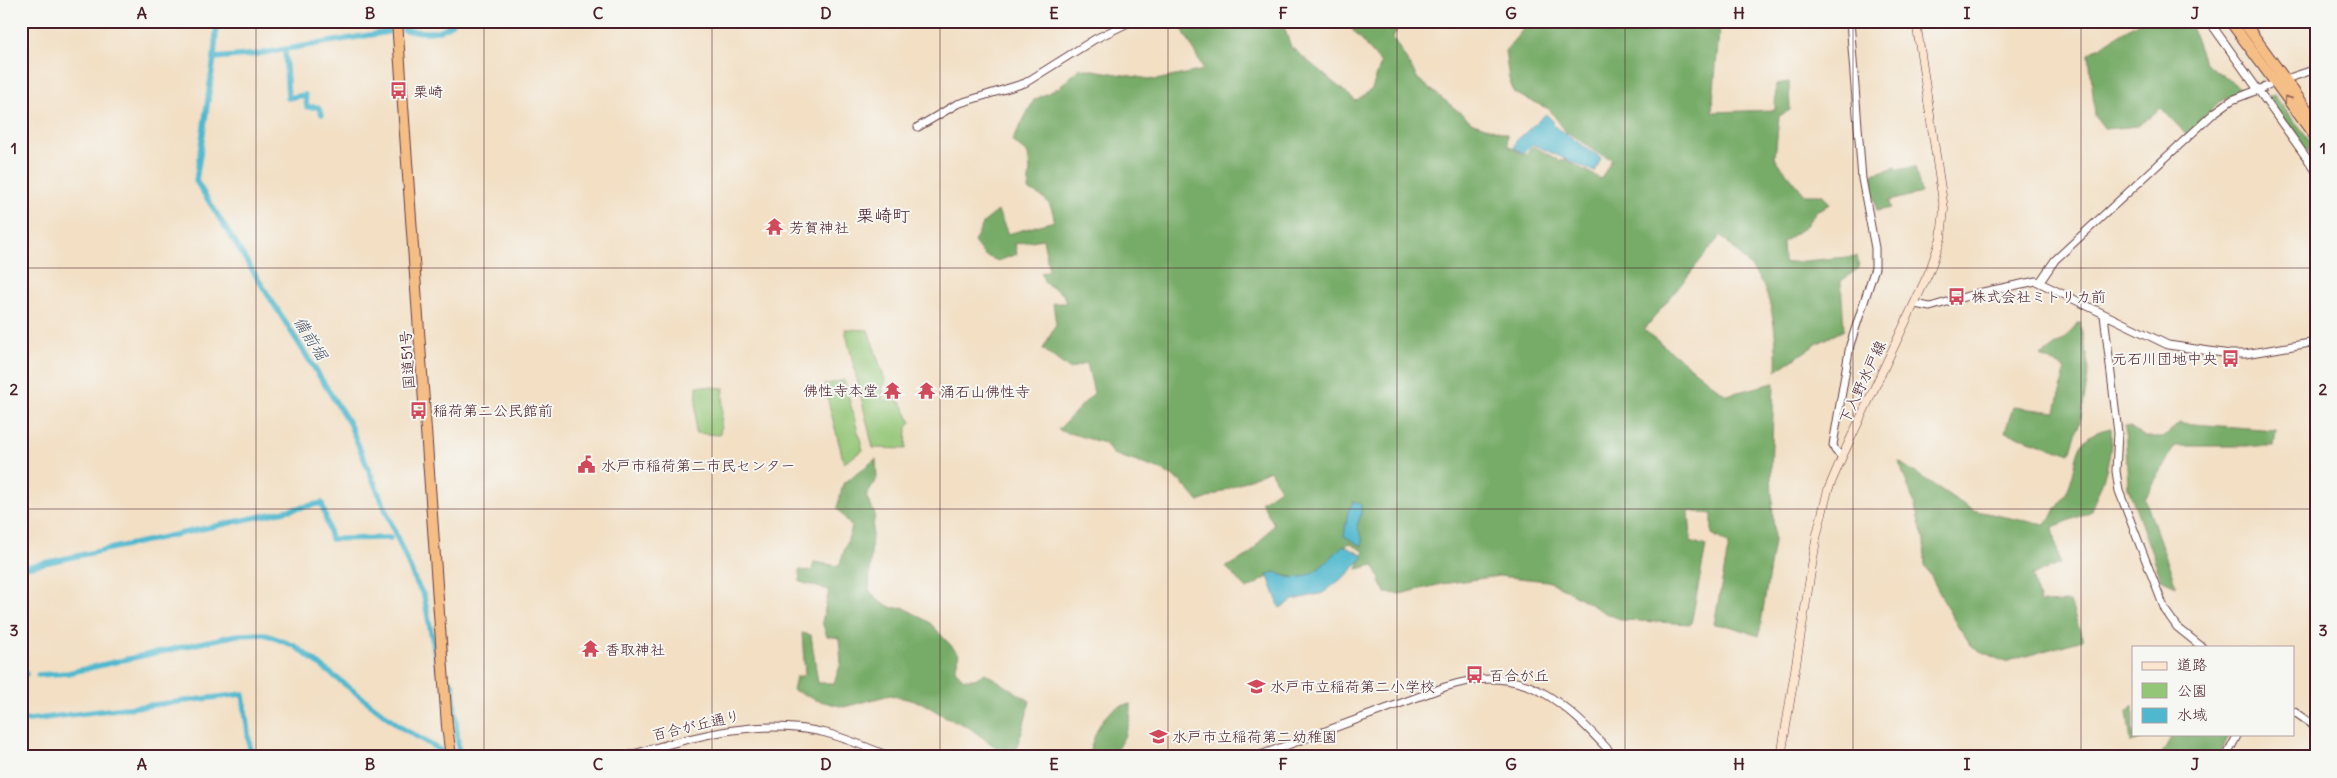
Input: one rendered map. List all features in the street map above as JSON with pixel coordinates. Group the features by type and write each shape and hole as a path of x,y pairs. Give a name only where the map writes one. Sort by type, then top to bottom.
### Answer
{"highway":[{"name":"国道51号","path":"397,21 447,726 451,757"},
{"path":"2230,21 2316,138"},
{"path":"2243,21 2316,122"}],"main road":[{"name":"下入野水戸線","path":"1781,757 1817,534 1828,490 1915,304 1938,249 1944,214 1916,21"}],"street":[{"path":"918,127 957,104 1025,83 1095,39 1132,21"},
{"path":"1842,457 1835,450 1834,445 1845,365 1871,285 1875,262 1875,248 1862,179 1850,21"},
{"path":"2209,21 2316,171"},
{"path":"2292,77 2316,70"},
{"path":"2040,282 2055,260 2214,113 2232,100 2268,86"},
{"path":"1915,304 1930,307 2032,280 2040,282 2160,343 2222,353 2256,353 2316,342"},
{"path":"2104,315 2118,433 2116,472 2120,491 2165,610 2177,627 2201,646"},
{"path":"1256,757 1457,683 1488,679 1509,680 1539,689 1562,703 1615,757"},
{"path":"2294,713 2316,727"},
{"name":"百合が丘通り","path":"623,757 716,732 744,727 771,726 826,733 891,757"},
{"path":"2226,757 2237,736"}],"green space":[{"path":"1178,21 1282,21 1291,47 1356,101 1372,89 1381,63 1345,21 1401,21 1393,38 1418,79 1473,123 1507,134 1508,146 1525,155 1533,146 1560,161 1566,160 1601,179 1612,159 1597,153 1566,132 1549,109 1514,93 1509,79 1505,51 1530,21 1720,21 1712,112 1775,110 1776,84 1789,82 1790,110 1779,116 1775,158 1805,195 1823,195 1830,204 1816,211 1805,227 1783,242 1784,263 1857,256 1859,268 1841,281 1844,330 1818,343 1776,371 1775,330 1765,290 1752,269 1721,235 1644,330 1726,395 1774,383 1771,473 1774,541 1759,636 1729,626 1714,624 1729,544 1712,534 1712,514 1689,511 1691,541 1706,546 1691,624 1623,620 1607,614 1547,581 1499,576 1442,584 1400,594 1385,593 1374,565 1357,569 1364,551 1349,543 1325,568 1310,577 1289,577 1275,573 1247,589 1226,567 1249,555 1274,524 1261,502 1280,489 1270,470 1199,502 1181,482 1164,471 1113,454 1104,443 1058,430 1094,393 1087,363 1069,369 1043,349 1056,324 1053,303 1066,303 1063,294 1045,283 1041,273 1049,270 1043,239 1015,244 1017,254 998,261 984,255 974,242 984,222 998,211 1008,234 1054,221 1052,209 1047,201 1028,190 1030,170 1028,154 1012,141 1034,100 1060,87 1080,68 1156,80 1204,70"},
{"path":"2140,21 2198,21 2191,26 2204,62 2243,90 2219,102 2186,134 2161,108 2138,126 2105,129 2095,116 2089,54"},
{"path":"2274,95 2316,149 2316,162 2267,97"},
{"path":"1896,167 1896,170 1915,167 1921,193 1889,201 1890,208 1877,211 1871,184 1873,174"},
{"path":"2080,322 2089,370 2081,418 2070,454 2005,432 2013,407 2056,412 2065,369 2041,356 2063,340"},
{"path":"845,329 868,330 886,383 883,386 884,398 887,401 896,397 899,403 901,402 911,422 907,427 906,449 873,448"},
{"path":"844,380 863,450 844,463 824,385"},
{"path":"697,386 724,388 720,435 695,433"},
{"path":"2180,423 2276,430 2274,446 2175,446 2145,499 2176,586 2161,579 2128,487 2125,426 2130,427 2145,437 2163,437"},
{"path":"2111,428 2108,461 2090,512 2053,527 2060,564 2032,575 2040,603 2070,602 2083,640 2005,662 1973,648 1952,617 1925,565 1924,541 1914,503 1899,462 1972,510 2045,525 2066,494 2079,450 2083,443 2098,432"},
{"path":"876,459 877,478 866,496 875,514 869,590 880,602 893,608 903,607 929,622 959,654 955,670 964,679 975,679 985,673 1030,701 1014,753 1017,757 1009,757 967,726 945,717 923,703 890,695 844,707 816,700 793,690 796,677 805,675 802,633 811,635 818,683 834,683 841,663 839,638 827,636 822,622 829,590 800,582 799,570 812,571 814,562 839,566 852,527 837,508 843,484"},
{"path":"1131,704 1128,727 1117,748 1105,756 1088,757 1097,730 1106,715 1121,706"},
{"path":"2132,706 2132,736 2152,736 2131,743 2127,711"},
{"path":"2172,736 2229,736 2218,757 2160,757"}],"water":[{"path":"1546,114 1553,121 1553,125 1601,158 1595,172 1533,144 1524,153 1514,148 1516,141"},
{"path":"1354,501 1361,505 1361,515 1357,526 1362,537 1362,546 1344,536 1348,511"},
{"path":"1343,545 1364,556 1349,573 1323,593 1293,600 1280,608 1267,574 1276,572 1296,578 1305,576 1329,560"}],"waterway":[{"name":"備前堀","path":"217,21 214,58 196,181 349,423 415,580 424,596 438,669"},
{"path":"404,30 437,31 449,26 454,21"},
{"path":"263,53 388,32"},
{"path":"285,50 288,98 305,95 307,107 318,107 322,114"},
{"path":"214,58 259,54"},
{"path":"21,568 322,503 331,539 390,538"},
{"path":"239,635 264,634 295,646 402,728 443,752"},
{"path":"123,660 237,635"},
{"path":"38,675 68,673 119,661"},
{"path":"21,673 26,674"},
{"name":"備前堀","path":"450,681 453,685 459,757"},
{"path":"128,708 243,694 251,757"},
{"path":"21,721 125,708"}],"place":[{"name":"栗崎","path":"399,91"},
{"name":"芳賀神社","path":"775,227"},
{"name":"株式会社ミトリカ前","path":"1957,296"},
{"name":"元石川団地中央","path":"2231,358"},
{"name":"佛性寺本堂","path":"892,390"},
{"name":"涌石山佛性寺","path":"926,391"},
{"name":"稲荷第二公民館前","path":"419,410"},
{"name":"水戸市稲荷第二市民センター","path":"587,465"},
{"name":"香取神社","path":"591,649"},
{"name":"百合が丘","path":"1475,675"},
{"name":"水戸市立稲荷第二小学校","path":"1256,686"},
{"name":"水戸市立稲荷第二幼稚園","path":"1158,736"}],"district":[{"name":"栗崎町","path":"883,215"}]}
